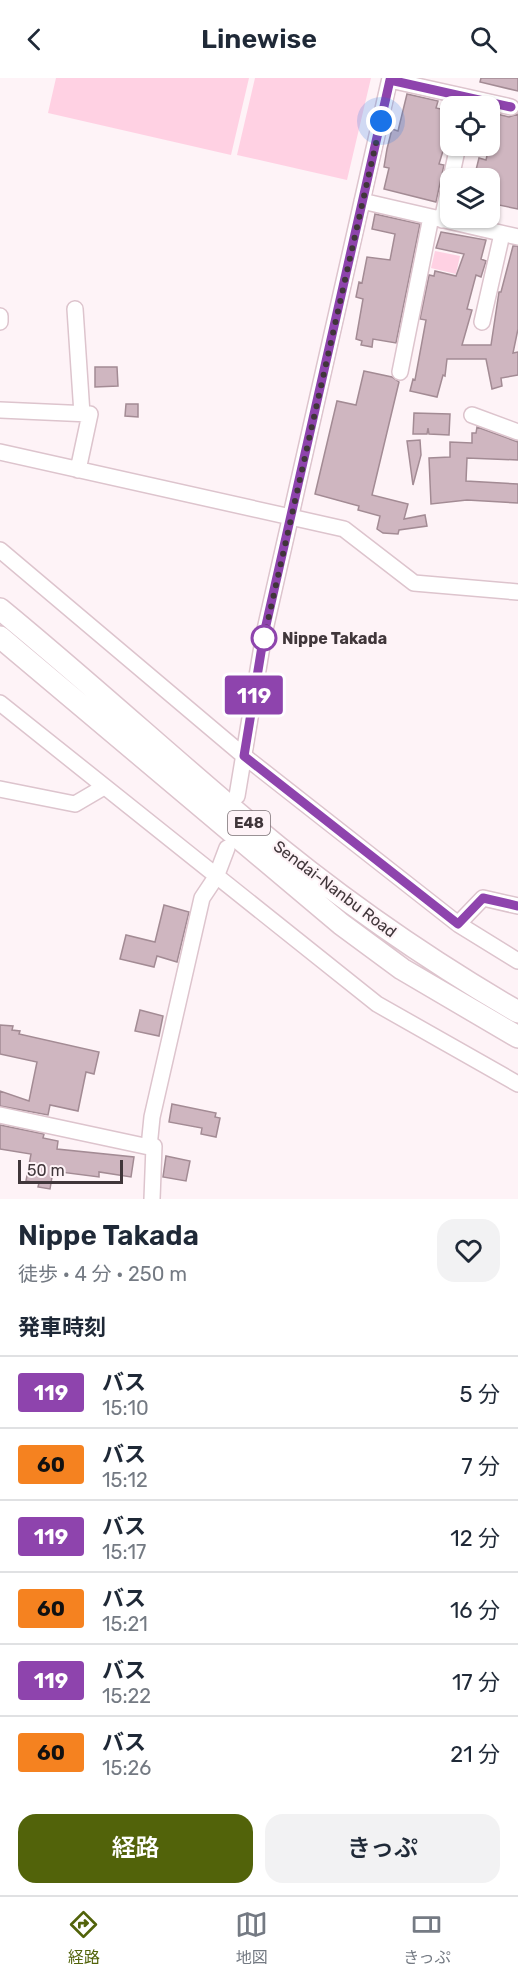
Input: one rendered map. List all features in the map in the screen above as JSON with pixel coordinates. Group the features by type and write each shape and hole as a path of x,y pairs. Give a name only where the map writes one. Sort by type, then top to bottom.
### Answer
{"highway":[{"name":"Sendai-Nanbu Road","path":"0,609 249,823 355,907 473,986 518,1012"},
{"name":"Sendai-Nanbu Road","path":"0,637 341,924 402,969 518,1037"}],"street":[{"path":"237,796 264,634 390,79 511,107"},
{"path":"362,201 518,237"},
{"path":"400,372 440,208"},
{"path":"482,322 502,234"},
{"path":"75,309 82,414"},
{"path":"0,316 0,322"},
{"path":"0,410 90,414 78,470"},
{"path":"472,415 518,432"},
{"path":"0,452 353,534 381,559 414,583 518,592"},
{"path":"0,550 244,756 458,924 518,961"},
{"path":"0,702 104,788 377,1004 518,1084"},
{"path":"0,789 75,804 104,788"},
{"path":"149,1147 152,1117 202,898 216,877 227,848"},
{"path":"458,924 483,898 518,906"},
{"path":"0,1115 149,1147 154,1146 152,1199"}],"shaded area":[{"path":"56,78 249,78 231,155 48,113"},
{"path":"255,78 371,78 347,180 237,155"},
{"path":"435,251 460,256 456,274 431,268"}],"building":[{"path":"481,78 518,78 518,91 480,82"},
{"path":"407,94 438,101 436,108 440,109 441,156 439,164 444,165 443,168 440,168 440,184 436,202 384,189 389,168 384,167 387,149 392,129 398,131"},
{"path":"518,114 518,209 500,205 500,168 476,168 479,158 486,160 487,156 500,156 500,115 509,117"},
{"path":"375,214 420,224 396,343 373,339 372,347 361,345 362,341 356,339 363,299 356,297 359,282 362,283 367,257 390,260 395,234 372,229"},
{"path":"441,232 486,240 481,259 486,261 481,277 476,275 467,309 472,310 462,345 491,345 499,292 501,292 513,246 518,246 518,329 513,353 518,352 518,375 501,378 502,386 492,389 486,359 447,359 445,376 443,375 437,397 410,391 413,379 415,380 426,320 420,319 429,275 434,276 435,271 456,276 464,254 436,248"},
{"path":"95,367 117,367 118,386 95,387"},
{"path":"364,371 392,377 399,382 372,495 408,504 404,519 425,515 427,526 399,530 398,534 383,533 377,529 380,516 358,510 359,506 315,494 337,401 356,405"},
{"path":"126,404 138,404 138,417 125,416"},
{"path":"414,413 450,414 449,435 429,434 428,428 427,434 413,434"},
{"path":"477,427 518,442 518,460 467,458 466,481 518,484 518,503 467,500 431,504 429,458 450,457 450,442 472,443 472,433 476,433"},
{"path":"420,440 421,455 413,485 407,441"},
{"path":"164,905 189,912 177,962 157,956 154,967 120,959 126,935 155,942"},
{"path":"140,1010 163,1016 159,1036 135,1031"},
{"path":"0,1025 13,1026 12,1030 20,1031 19,1034 99,1052 94,1074 86,1072 78,1111 50,1105 48,1115 0,1106 0,1091 29,1101 37,1062 0,1054"},
{"path":"172,1104 216,1113 215,1117 220,1118 216,1137 201,1134 202,1128 169,1122"},
{"path":"0,1125 44,1134 43,1138 58,1141 57,1149 134,1157 131,1177 99,1172 99,1177 53,1171 50,1189 38,1187 39,1183 26,1181 31,1154 0,1149"},
{"path":"166,1156 190,1161 186,1181 163,1177"}],"bus line":[{"name":"119","path":"511,107 390,80 264,634 244,756 458,924 483,898 518,906"}],"place":[{"name":"Nippe Takada","path":"264,638"}],"route":[{"path":"264,638 381,121"}]}
